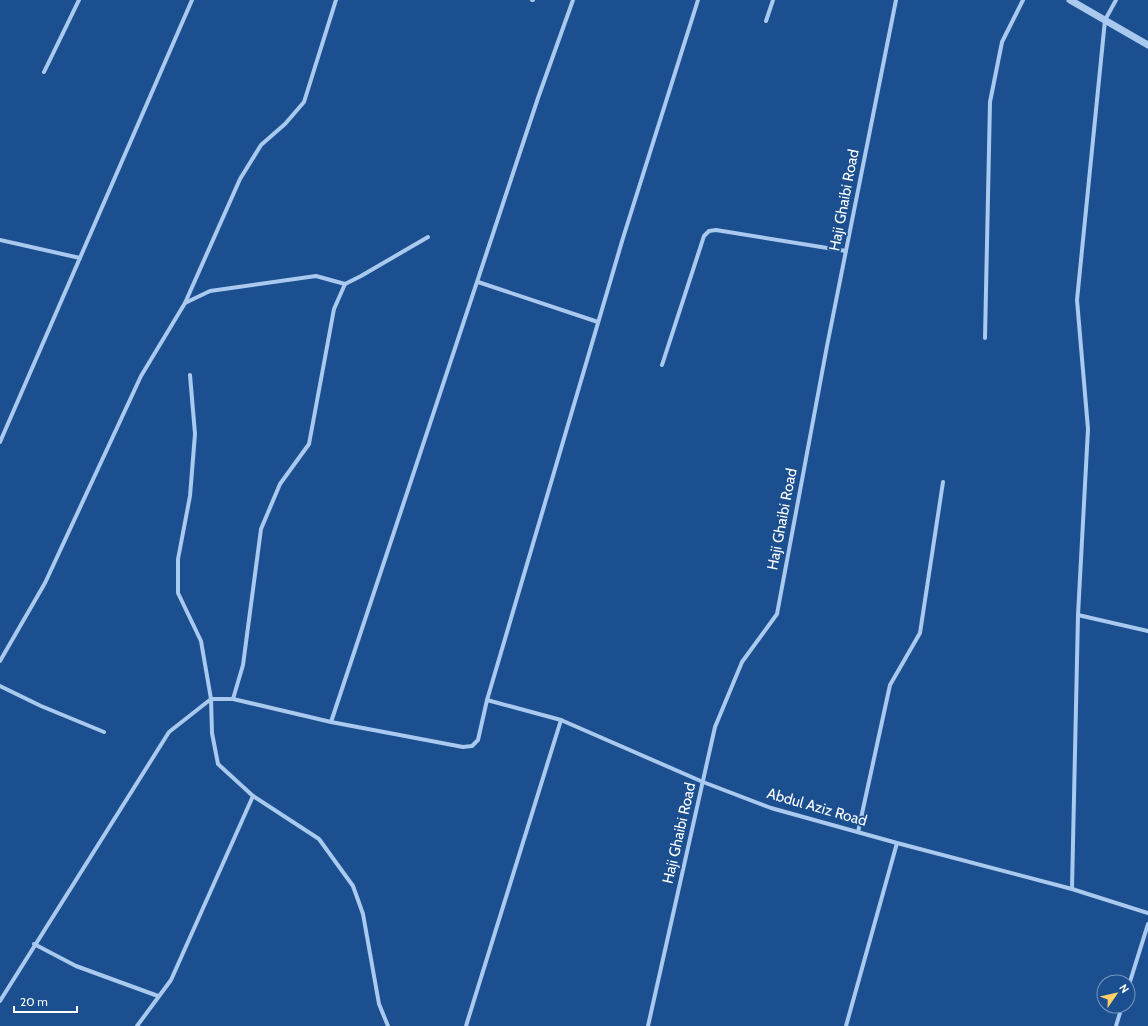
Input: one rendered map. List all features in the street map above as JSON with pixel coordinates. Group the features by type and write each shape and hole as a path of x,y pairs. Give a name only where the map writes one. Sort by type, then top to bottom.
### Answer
{"street":[{"path":"44,72 79,0"},
{"path":"0,442 192,0"},
{"path":"0,661 45,583 141,376 185,303 240,179 261,146 285,124 304,102 336,0"},
{"path":"331,722 573,0"},
{"path":"0,1001 34,944 169,732 211,699 233,699 331,722 463,747 472,746 478,740 487,700 598,322 698,0"},
{"path":"766,21 773,0"},
{"name":"Haji Ghaibi Road","path":"648,1026 715,727 742,662 777,614 846,251 896,0"},
{"path":"985,338 990,102 1002,42 1023,0"},
{"path":"1070,0 1148,44"},
{"path":"1072,889 1078,616 1088,429 1077,300 1105,20 1116,0"},
{"path":"662,365 704,236 709,231 716,230 846,251"},
{"path":"233,699 243,665 261,529 280,484 309,444 334,309 345,284 428,237"},
{"path":"0,240 80,258"},
{"path":"185,303 210,291 316,276 345,284"},
{"path":"478,282 598,322"},
{"path":"190,375 195,434 190,496 178,559 178,593 201,641 211,699 212,733 218,764 253,796 319,838 352,886 363,914 379,1004 388,1026"},
{"path":"858,832 890,686 920,633 942,482"},
{"path":"1078,616 1148,631"},
{"path":"0,686 40,706 104,732"},
{"name":"Abdul Aziz Road","path":"487,700 561,720 703,782 771,808 1072,889 1148,913"},
{"path":"466,1026 561,720"},
{"path":"136,1026 171,980 253,796"},
{"path":"846,1026 897,843"},
{"path":"1132,974 1148,924"},
{"path":"34,944 76,966 158,996"},
{"path":"1116,1026 1120,1014"}]}
